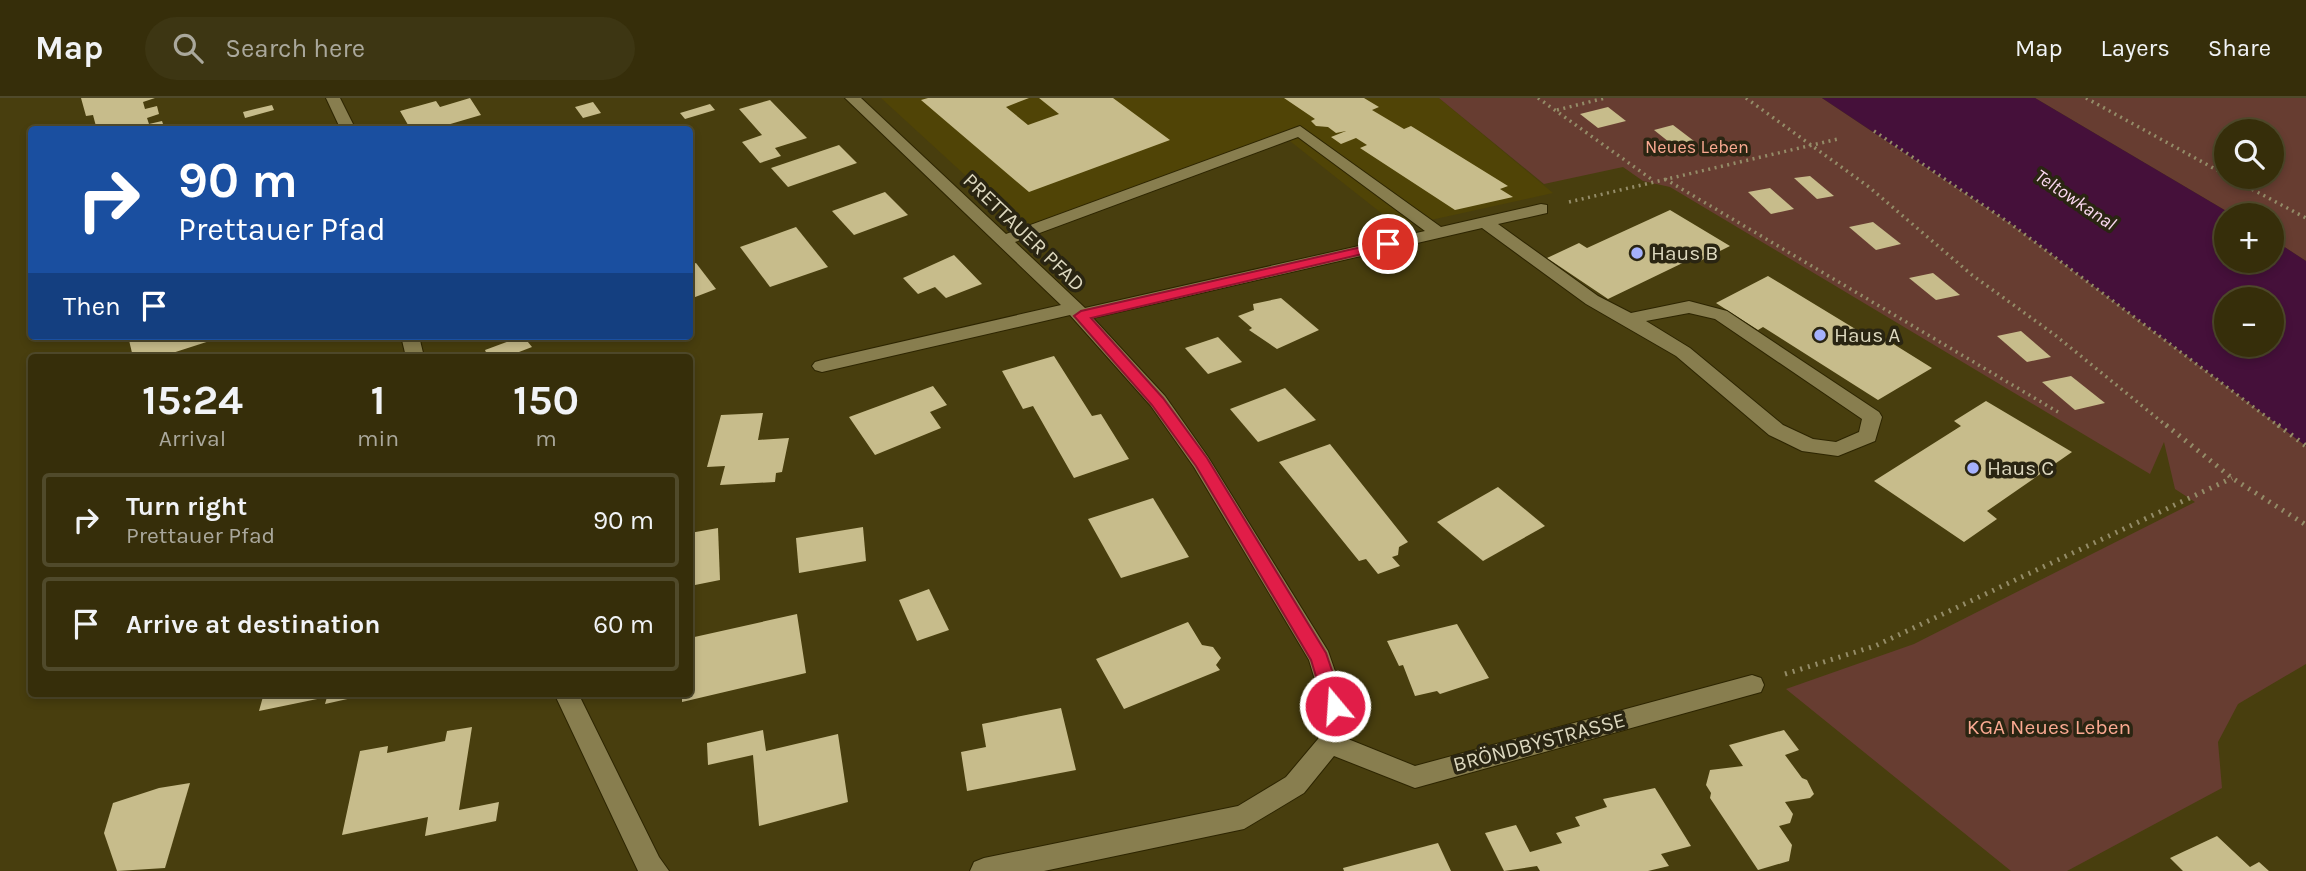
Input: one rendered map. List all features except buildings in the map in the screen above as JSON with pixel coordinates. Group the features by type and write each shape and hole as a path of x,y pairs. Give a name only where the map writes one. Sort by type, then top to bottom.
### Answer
{"street":[{"path":"333,98 347,126"},
{"name":"PRETTAUER PFAD","path":"852,98 1077,312"},
{"path":"1003,241 1300,131 1439,233"},
{"name":"PRETTAUER PFAD","path":"822,366 1541,209"},
{"path":"1485,222 1592,300 1629,318 1683,352 1776,430 1809,446 1838,449 1868,436 1872,417 1721,315 1689,307 1629,318"},
{"path":"984,871 1244,817 1295,785 1330,743 1335,706 1320,658 1201,462 1158,401 1077,312"},
{"name":"BRÖNDBYSTRASSE","path":"1330,743 1415,776 1752,685"},
{"path":"568,697 649,866 655,871"}],"path":[{"path":"1538,98 1654,181"},
{"path":"1556,110 1605,98"},
{"path":"1745,98 1813,144 1869,187 1962,267 2055,335 2232,478 2306,525"},
{"path":"2086,98 2214,168"},
{"path":"1874,131 2011,224 2306,446"},
{"path":"1541,209 1838,139"},
{"path":"1665,179 2058,412"},
{"path":"2252,189 2306,218"},
{"path":"1752,685 1875,646 2232,478"}],"shaded area":[{"path":"881,98 1439,98 1553,193 1399,227 1281,134 1028,233"}],"green space":[{"path":"1439,98 1822,98 2011,224 2306,446 2306,664 2238,704 2218,742 2222,788 2067,871 2011,871 1786,689 1914,644 2195,502 2175,489 2164,442 2150,474 1670,187 1643,181 1623,167 1544,184"},
{"path":"2035,98 2306,98 2306,261 2284,247 2284,203 2214,204"}],"water":[{"name":"Teltowkanal","path":"1822,98 2035,98 2214,204 2214,273 2284,273 2284,247 2306,261 2306,446 2011,224"}],"place":[{"name":"Haus B","path":"1637,253"},
{"name":"Haus A","path":"1820,335"},
{"name":"Haus C","path":"1973,468"}],"route":[{"path":"1335,706 1320,658 1201,462 1158,401 1081,316 1388,244"}],"park label":[{"name":"Neues Leben","path":"1697,147"},
{"name":"KGA Neues Leben","path":"2049,727"}]}
